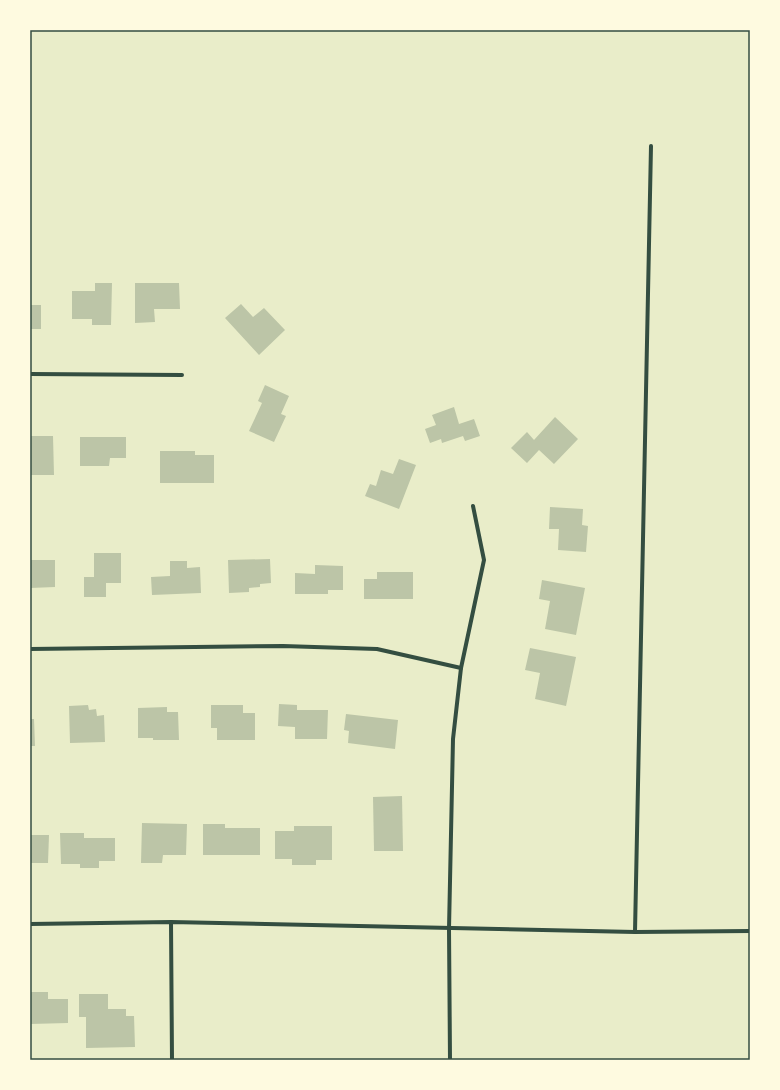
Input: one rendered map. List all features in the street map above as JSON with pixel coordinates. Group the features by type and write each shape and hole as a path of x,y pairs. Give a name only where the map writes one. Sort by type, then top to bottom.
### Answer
{"street":[{"path":"635,932 651,146"},
{"path":"30,374 182,375"},
{"path":"450,1060 449,929 453,738 461,668 484,560 473,506"},
{"path":"30,649 283,646 377,649 461,668"},
{"path":"30,924 171,922 635,932 750,931"},
{"path":"171,922 172,1060"}],"building":[{"path":"95,283 112,283 111,325 92,325 92,319 72,319 72,291 95,291"},
{"path":"135,283 179,283 180,309 154,309 155,322 135,323"},
{"path":"241,304 253,317 264,308 285,330 259,355 225,318"},
{"path":"30,305 41,305 41,329 30,329"},
{"path":"265,385 289,396 281,414 286,416 274,442 249,431 262,403 258,401"},
{"path":"454,407 459,424 474,419 480,436 465,441 463,436 442,443 441,439 430,443 425,429 436,425 432,415"},
{"path":"555,417 578,439 554,464 539,450 527,463 511,448 527,432 534,440"},
{"path":"31,436 53,436 54,475 30,475"},
{"path":"80,437 126,437 126,458 110,458 109,466 80,466"},
{"path":"160,451 195,451 195,455 214,455 214,483 160,483"},
{"path":"399,459 416,465 399,509 365,496 370,484 376,486 381,470 393,474"},
{"path":"550,507 583,509 582,525 588,526 586,552 558,550 559,529 549,529"},
{"path":"94,553 121,553 121,583 106,583 106,597 84,597 84,577 94,577"},
{"path":"270,559 271,583 260,584 260,587 249,588 249,592 229,593 228,560"},
{"path":"30,560 55,560 55,587 30,588"},
{"path":"170,561 187,561 187,568 200,567 201,593 152,595 151,577 170,576"},
{"path":"315,565 343,566 343,590 328,590 328,594 295,594 295,573 315,574"},
{"path":"377,572 413,572 413,599 364,599 364,579 377,579"},
{"path":"542,580 585,588 576,635 545,629 550,601 539,599"},
{"path":"530,648 576,657 566,706 535,699 540,673 525,670"},
{"path":"279,704 297,705 297,710 328,710 327,739 295,739 295,727 278,726"},
{"path":"88,705 89,710 96,709 97,716 104,715 105,742 70,743 69,706"},
{"path":"211,705 243,705 243,713 255,713 255,740 217,740 217,728 211,728"},
{"path":"167,707 167,712 178,712 179,740 153,740 153,738 138,738 138,708"},
{"path":"346,714 398,720 395,749 348,743 349,731 344,730"},
{"path":"30,719 34,719 35,746 30,746"},
{"path":"402,796 403,851 374,851 373,797"},
{"path":"142,823 187,824 186,855 163,855 162,863 141,863"},
{"path":"203,824 225,824 225,828 260,828 260,855 203,855"},
{"path":"294,826 332,826 332,860 316,860 316,865 292,865 292,859 275,859 275,831 294,831"},
{"path":"60,833 84,833 84,838 115,838 115,861 99,861 99,868 80,868 80,864 61,864"},
{"path":"30,835 49,835 48,863 30,863"},
{"path":"30,992 48,992 48,999 68,999 68,1023 30,1024"},
{"path":"79,994 108,994 108,1009 126,1009 126,1016 134,1016 135,1047 86,1048 86,1017 79,1017"}]}
